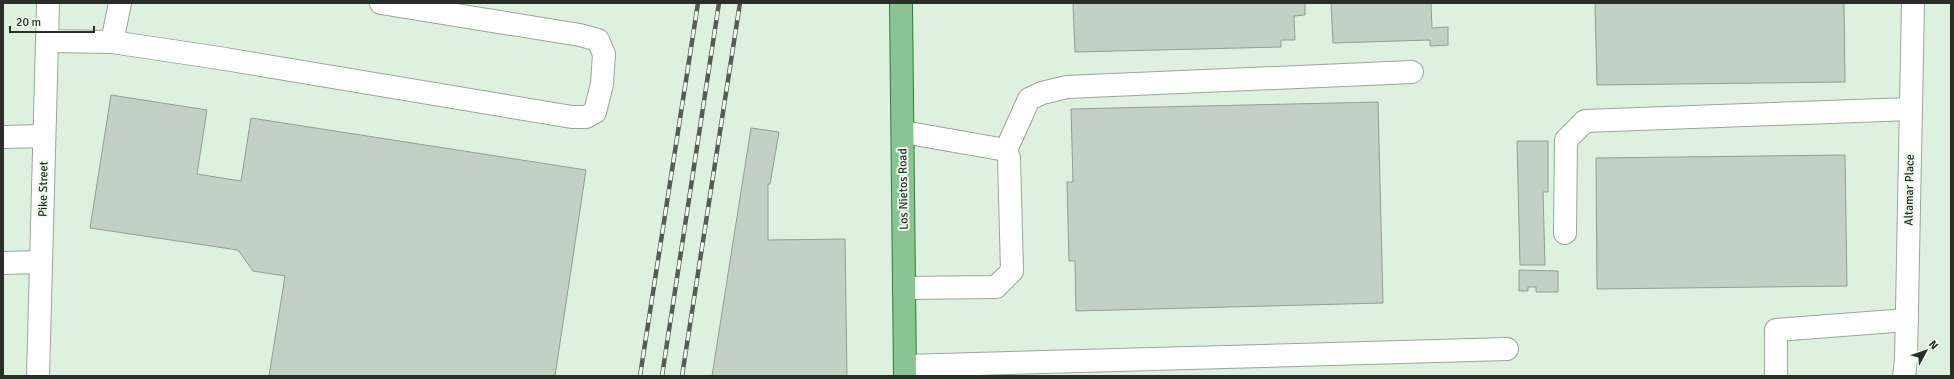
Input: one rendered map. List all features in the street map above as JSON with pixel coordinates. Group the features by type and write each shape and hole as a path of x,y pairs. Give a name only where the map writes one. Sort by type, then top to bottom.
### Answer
{"main road":[{"name":"Los Nietos Road","path":"901,3 905,371"}],"street":[{"name":"Pike Street","path":"38,376 48,3"},
{"path":"112,42 120,3"},
{"path":"47,41 112,42 219,58 572,117 586,117 595,112 602,84 604,54 598,40 580,35 381,3"},
{"name":"Altamar Place","path":"1904,376 1907,320 1912,3"},
{"path":"904,288 996,287 1012,271 1009,158 1006,150 1029,99 1042,93 1067,87 1412,72"},
{"path":"1564,233 1566,140 1585,120 1910,109"},
{"path":"903,132 1006,150"},
{"path":"3,137 44,136"},
{"path":"3,263 41,262"},
{"path":"1776,376 1776,330 1907,320"},
{"path":"905,371 1507,349"}],"shaded area":[{"path":"3,3 1951,3 1951,376 3,376"}],"building":[{"path":"1073,3 1305,3 1305,15 1294,16 1295,40 1281,40 1281,47 1075,52"},
{"path":"1331,3 1431,3 1432,28 1448,27 1448,45 1430,46 1430,40 1333,43"},
{"path":"1595,3 1844,3 1845,82 1597,85"},
{"path":"111,95 207,110 197,174 241,181 251,118 586,170 555,376 269,376 285,276 253,271 238,250 90,228"},
{"path":"1378,102 1383,303 1076,311 1075,261 1069,261 1067,182 1073,182 1071,109"},
{"path":"751,128 779,132 770,184 768,184 768,240 845,239 847,376 712,376"},
{"path":"1517,141 1548,141 1548,192 1543,192 1545,265 1520,265"},
{"path":"1845,155 1847,286 1597,289 1596,158"},
{"path":"1519,270 1558,271 1558,292 1536,292 1536,287 1528,287 1528,291 1519,291"}],"railway":[{"path":"640,376 698,3"},
{"path":"662,376 719,3"},
{"path":"682,376 740,3"}]}
